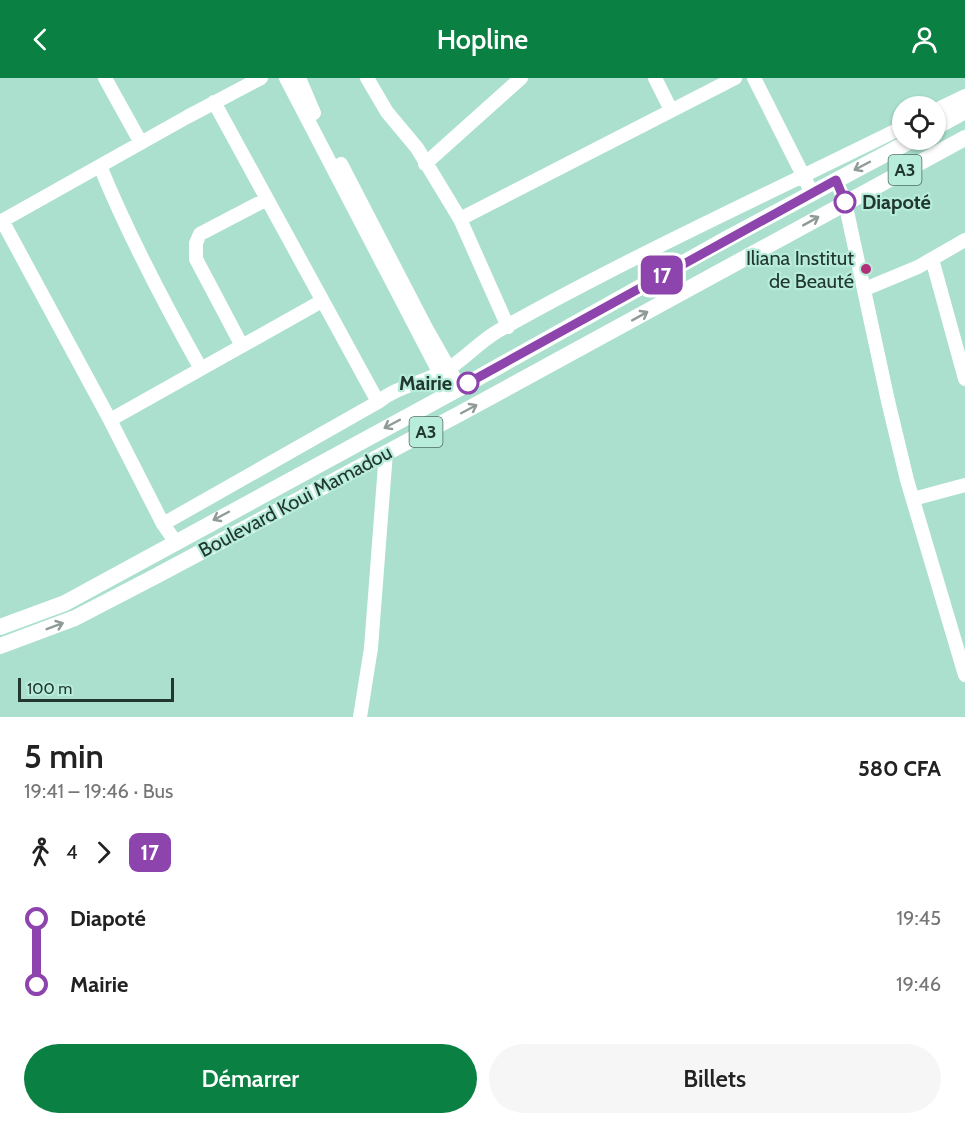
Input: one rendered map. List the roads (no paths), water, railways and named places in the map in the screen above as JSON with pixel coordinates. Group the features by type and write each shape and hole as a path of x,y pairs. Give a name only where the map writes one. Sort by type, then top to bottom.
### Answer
{"main road":[{"path":"946,121 965,111"},
{"name":"Boulevard Koui Mamadou","path":"0,646 75,618 630,321 965,138"},
{"name":"Boulevard Koui Mamadou","path":"0,627 65,603 893,150"},
{"path":"836,180 845,202"}],"street":[{"path":"105,78 141,143"},
{"path":"175,541 1,222 261,78"},
{"path":"286,78 455,390"},
{"path":"299,78 312,109 444,370"},
{"path":"367,78 387,112 417,148 425,165 460,219 508,327"},
{"path":"425,165 521,78"},
{"path":"655,78 671,110"},
{"path":"460,219 735,78"},
{"path":"754,78 812,193"},
{"path":"946,105 965,96"},
{"path":"214,102 378,402"},
{"path":"164,524 378,402 388,394 444,370 498,331 550,302 892,132"},
{"path":"100,166 119,213 156,288 201,369"},
{"path":"242,346 196,258 196,243 200,234 267,199"},
{"path":"845,202 888,401 913,499 965,675"},
{"path":"865,289 918,267 965,240"},
{"path":"932,259 964,374"},
{"path":"110,420 322,301"},
{"path":"360,717 372,648 386,452"},
{"path":"913,499 965,485"}],"place":[{"name":"Diapoté","path":"845,202"},
{"name":"Iliana Institut de Beauté","path":"866,269"},
{"name":"Mairie","path":"468,383"}]}
